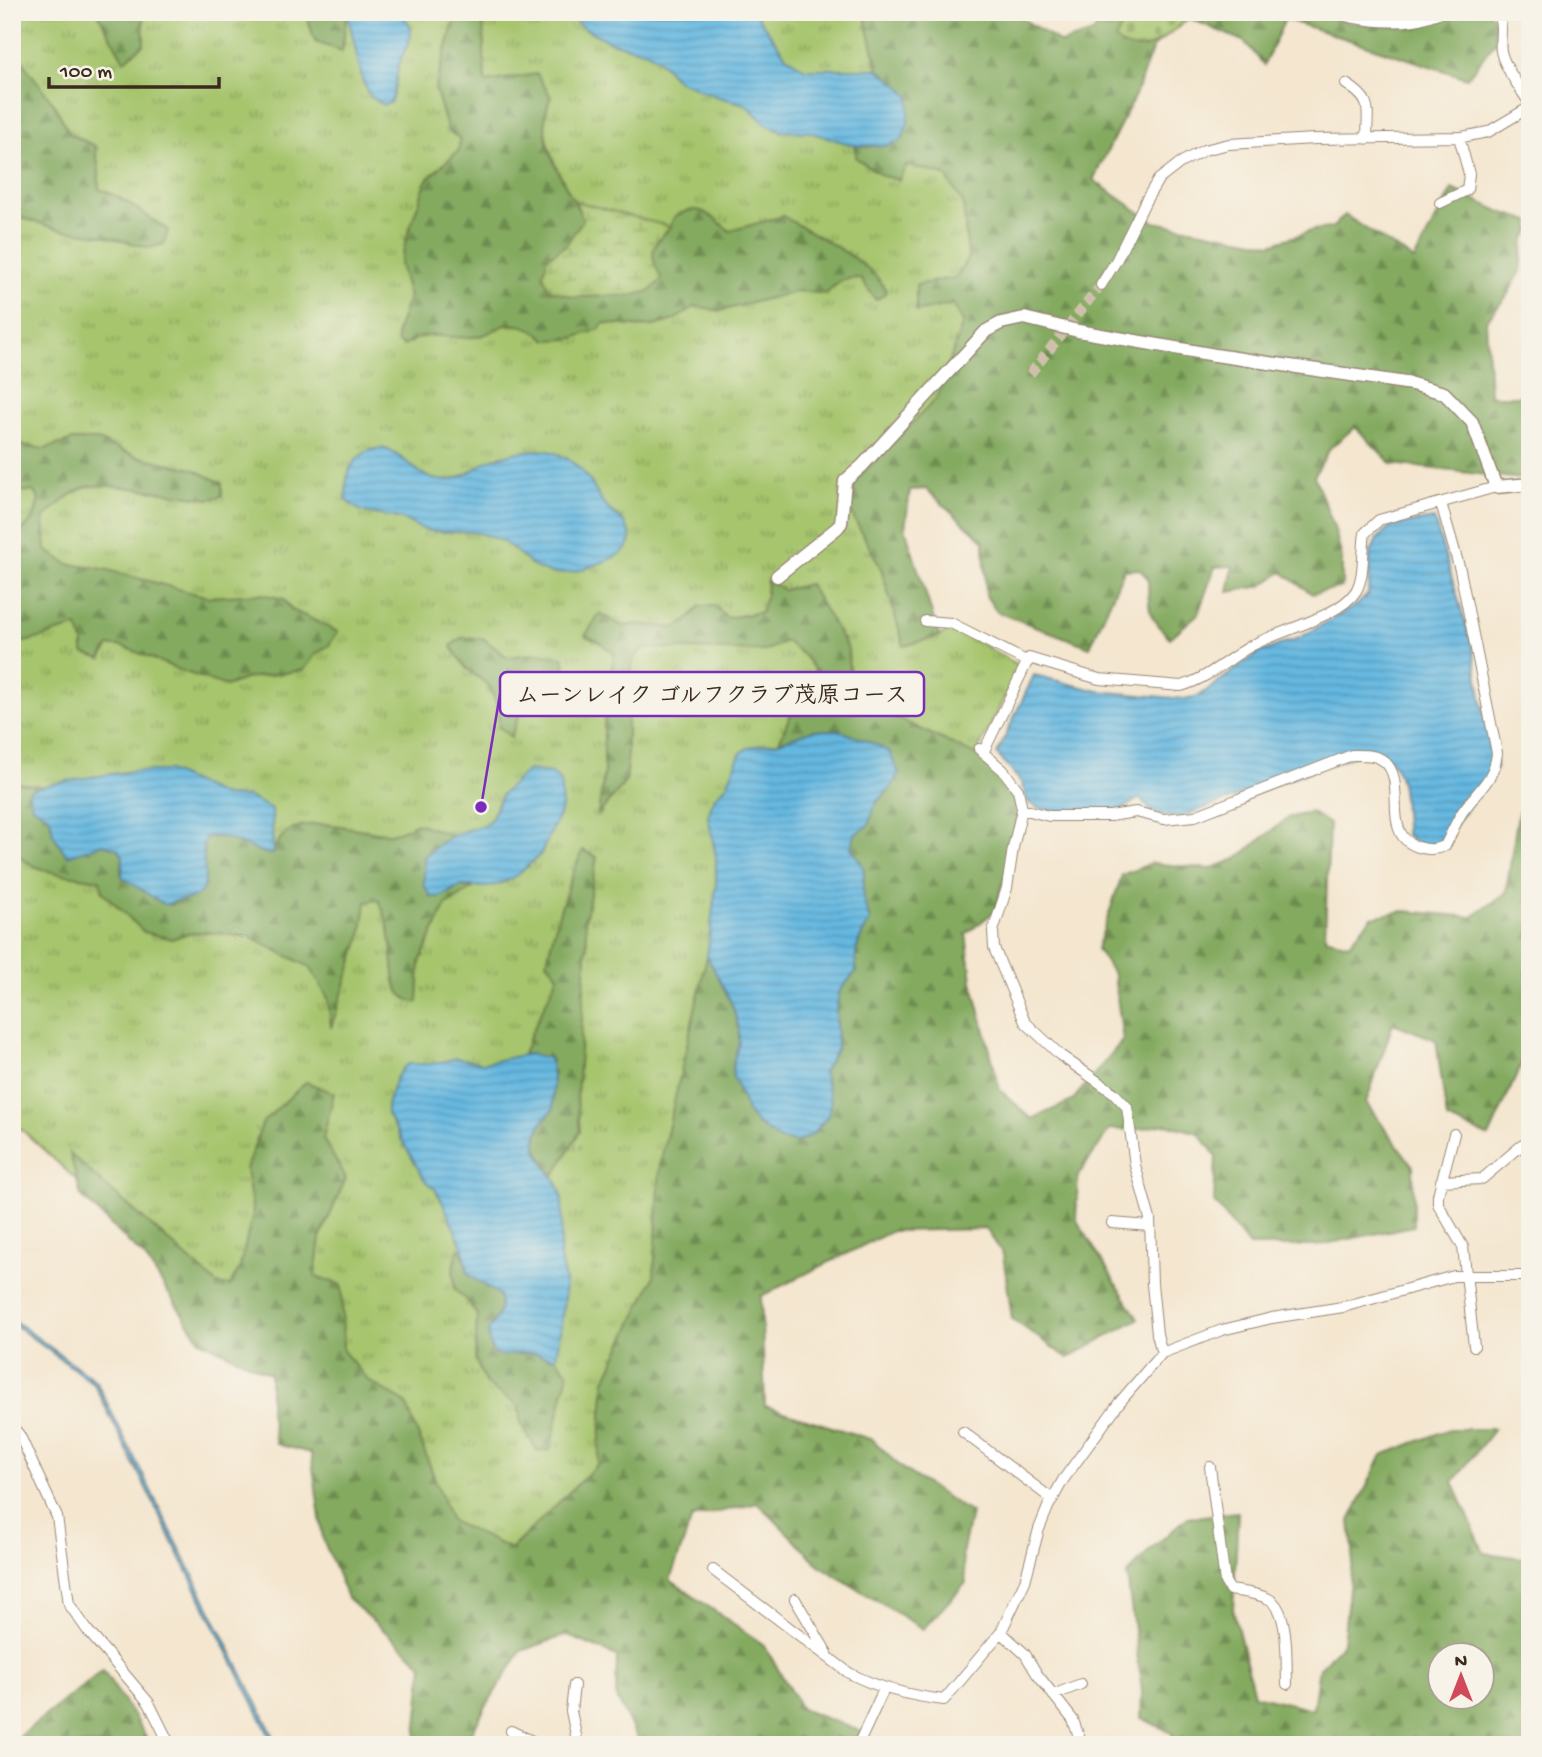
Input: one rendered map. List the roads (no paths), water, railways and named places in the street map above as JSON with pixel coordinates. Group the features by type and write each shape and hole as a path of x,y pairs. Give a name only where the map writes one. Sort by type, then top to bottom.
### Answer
{"street":[{"path":"1332,12 1390,21 1415,20 1441,12"},
{"path":"1101,285 1158,180 1203,149 1229,144 1459,137 1488,132 1530,106 1501,54 1502,31 1496,12"},
{"path":"1346,84 1363,94 1367,103 1367,139"},
{"path":"1440,203 1467,190 1469,174 1459,137"},
{"path":"777,576 841,523 845,481 862,466 966,351 1001,323 1024,318 1078,331 1214,355 1412,384 1444,393 1472,422 1496,487"},
{"path":"1162,1353 1153,1297 1150,1226 1135,1165 1127,1107 1114,1093 1060,1055 1025,1022 994,948 993,931 1007,888 1022,808 1017,790 1003,771 981,751 1029,658 1099,679 1181,687 1193,683 1253,645 1334,609 1355,594 1359,584 1365,533 1379,520 1496,487 1530,484"},
{"path":"1022,808 1049,816 1110,816 1136,812 1164,819 1195,816 1352,755 1374,755 1385,762 1392,775 1399,830 1407,843 1426,849 1445,846 1462,812 1496,768 1497,753 1460,570 1441,503"},
{"path":"925,621 951,623 1028,662"},
{"path":"1454,1134 1441,1181 1438,1204 1461,1239 1474,1346"},
{"path":"1441,1181 1482,1179 1521,1146 1530,1142"},
{"path":"1112,1223 1150,1226"},
{"path":"713,1570 849,1673 898,1693 944,1700 1002,1632 1025,1581 1039,1529 1052,1499 1119,1404 1162,1353 1222,1330 1272,1318 1343,1307 1454,1276 1530,1276"},
{"path":"12,1426 20,1436 57,1517 69,1604 88,1631 149,1703 170,1745"},
{"path":"963,1432 1052,1499"},
{"path":"1210,1467 1225,1582 1230,1590 1269,1600 1277,1606 1285,1633 1287,1684"},
{"path":"795,1600 831,1659"},
{"path":"1002,1632 1025,1654 1073,1720 1082,1745"},
{"path":"1053,1695 1081,1684"},
{"path":"574,1685 571,1711 578,1745"},
{"path":"858,1745 884,1689"},
{"path":"511,1731 540,1745"}],"water":[{"path":"347,12 387,12 405,19 410,25 411,35 400,61 390,103 383,105 370,96 363,82"},
{"path":"565,12 754,12 786,56 805,69 878,69 910,98 908,123 902,140 887,146 856,146 809,132 782,131 766,124 745,104 715,96 677,80 658,59 647,52 610,42 582,27"},
{"path":"383,448 424,475 438,480 452,480 491,460 518,452 541,450 560,455 578,467 599,498 624,523 631,538 630,542 620,554 601,563 574,572 552,573 538,568 509,546 488,536 472,532 426,530 401,519 359,510 347,501 347,482 352,465 364,453"},
{"path":"1434,519 1473,648 1485,721 1493,734 1496,768 1447,836 1437,845 1419,845 1406,835 1403,795 1397,771 1391,761 1381,754 1367,751 1177,818 1152,812 1140,798 1119,811 1063,813 1036,807 1028,802 1021,782 997,754 1034,675 1098,691 1184,699 1199,696 1258,653 1299,638 1358,604 1368,594 1370,555 1377,539 1392,526"},
{"path":"813,730 838,730 877,745 890,753 899,773 890,789 876,803 868,826 855,834 851,847 864,868 863,898 870,921 858,945 856,972 840,990 836,1010 837,1049 823,1072 831,1101 828,1116 812,1135 797,1142 780,1140 757,1124 747,1111 732,1074 739,1029 732,1004 707,956 716,885 716,857 708,816 714,798 727,785 740,754 749,747 779,742"},
{"path":"528,770 551,773 560,781 561,787 562,808 541,854 520,873 505,882 488,887 461,886 439,897 431,897 424,885 424,857 458,833 486,824 502,794"},
{"path":"132,771 169,771 224,796 249,797 272,809 273,854 232,840 206,837 203,888 190,899 170,904 163,904 122,877 123,856 118,849 104,844 67,856 53,834 50,817 32,806 29,794 31,789"},
{"path":"529,1054 549,1058 553,1077 553,1109 539,1128 536,1141 540,1156 557,1184 562,1199 560,1256 565,1284 556,1358 530,1353 499,1355 492,1349 488,1331 499,1310 499,1295 469,1275 462,1246 443,1203 435,1189 424,1179 387,1114 387,1105 396,1078 409,1064 432,1064 456,1058 483,1063"},
{"path":"12,1319 96,1381 278,1745 274,1745 94,1384 12,1323"}],"tunnel":[{"path":"1030,374 1101,285"}],"place":[{"name":"ムーンレイク ゴルフクラブ茂原コース","path":"481,807"}]}
